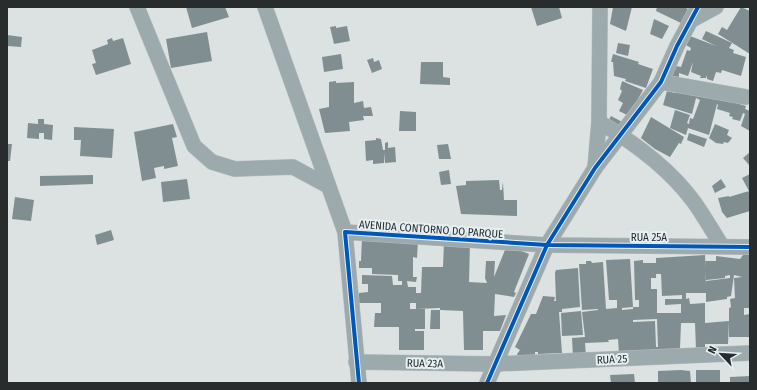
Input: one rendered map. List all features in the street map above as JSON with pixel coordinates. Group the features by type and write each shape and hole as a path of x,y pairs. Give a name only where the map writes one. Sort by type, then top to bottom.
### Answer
{"street":[{"path":"137,7 194,146 212,162 235,169 293,166 328,186"},
{"path":"265,7 345,232"},
{"path":"595,168 599,122 600,7"},
{"path":"487,383 547,245 595,168 661,82 677,46 698,7"},
{"path":"690,21 716,7"},
{"path":"661,82 746,97"},
{"path":"599,122 645,152 676,182 694,202 722,246"},
{"name":"AVENIDA CONTORNO DO PARQUE","path":"359,383 345,232 547,245"},
{"name":"RUA 25A","path":"547,245 750,247"},
{"name":"RUA 25","path":"494,364 750,353"},
{"name":"RUA 23A","path":"356,362 494,364"}],"building":[{"path":"186,7 225,7 229,17 192,28"},
{"path":"531,7 559,7 562,18 537,26"},
{"path":"613,7 632,7 626,31 610,24"},
{"path":"657,7 684,7 688,9 681,23 656,11"},
{"path":"741,7 750,11 750,54 718,34 722,27 727,30"},
{"path":"654,19 669,26 662,39 650,34"},
{"path":"336,26 336,28 347,26 350,41 334,44 330,27"},
{"path":"706,31 732,43 729,48 734,50 733,53 746,57 741,76 722,70 721,73 716,72 713,81 707,79 707,75 706,78 700,78 701,76 691,72 693,62 688,76 679,73 679,77 671,76 676,66 681,67 687,50 690,51 691,48 686,45 690,36 716,46 702,39"},
{"path":"207,32 212,61 171,68 166,39"},
{"path":"7,35 22,37 21,47 7,46"},
{"path":"112,38 113,41 123,38 131,64 96,75 92,64 96,63 92,50 108,44 107,40"},
{"path":"618,43 630,45 628,56 616,53"},
{"path":"341,54 343,69 324,72 322,57"},
{"path":"613,54 639,62 638,64 653,69 646,88 625,81 626,79 614,76 613,62 611,62"},
{"path":"373,58 374,62 379,60 382,69 372,73 367,60"},
{"path":"421,62 443,62 443,77 450,78 450,85 420,84"},
{"path":"336,81 336,83 354,82 354,103 363,101 364,108 371,107 373,116 363,116 364,120 349,122 350,131 325,133 319,109 329,107 329,82"},
{"path":"622,81 643,90 629,116 619,111 623,103 618,100 622,91 620,89"},
{"path":"677,86 746,106 745,109 750,111 750,131 741,126 745,114 743,113 740,121 732,119 733,117 729,116 730,113 717,109 717,104 709,135 688,128 686,135 670,128 675,110 690,115 687,123 689,124 690,118 693,119 700,100 696,98 692,114 663,105 667,91 675,93"},
{"path":"400,111 416,112 416,131 399,131"},
{"path":"611,116 626,124 621,133 606,125"},
{"path":"651,117 684,137 681,144 679,143 670,157 655,149 641,138"},
{"path":"38,119 44,119 44,124 53,125 52,140 44,139 44,133 39,133 39,139 27,138 28,123 38,124"},
{"path":"173,124 177,137 172,138 178,166 164,169 164,166 154,168 156,178 142,181 134,132"},
{"path":"715,124 729,130 727,135 732,138 728,143 716,143 709,138"},
{"path":"74,127 114,129 112,158 80,156 81,140 74,140"},
{"path":"689,133 707,139 704,147 687,140"},
{"path":"376,138 381,139 383,150 385,150 385,143 388,142 388,148 395,147 396,162 385,163 385,153 384,163 373,164 373,160 366,161 365,141 376,140"},
{"path":"7,144 12,144 10,161 7,161"},
{"path":"448,144 451,159 439,159 437,145"},
{"path":"750,152 750,164 749,165 743,158"},
{"path":"449,170 451,184 441,185 439,172"},
{"path":"750,174 750,190 749,191 742,178"},
{"path":"93,175 93,184 40,186 40,176"},
{"path":"187,179 190,199 163,202 161,182"},
{"path":"721,179 726,187 715,193 712,186"},
{"path":"499,180 500,190 502,190 503,182 504,200 517,200 517,216 461,214 456,186 466,185 466,181"},
{"path":"749,191 747,192 750,191 750,211 727,218 722,212 718,198 729,197"},
{"path":"15,197 34,200 31,221 12,219"},
{"path":"111,230 114,240 97,245 95,235"},
{"path":"362,238 418,240 417,258 413,257 413,277 417,277 416,282 407,281 408,287 416,287 416,293 421,293 422,267 443,267 444,242 470,242 469,282 487,283 485,278 486,261 495,261 494,277 507,245 529,254 514,292 516,293 514,297 495,294 494,316 506,315 500,331 483,331 483,350 464,350 463,311 440,310 440,308 416,309 425,309 425,329 415,329 415,331 424,331 424,350 399,350 399,327 374,327 375,313 381,313 381,303 359,303 359,293 368,292 368,284 362,284 362,275 392,276 393,285 402,285 402,281 398,281 398,275 372,274 372,268 359,268 359,261 361,261","holes":["410,303 416,303 416,309 410,309"]},
{"path":"746,251 750,254 750,308 744,308 744,315 750,314 750,337 729,337 729,321 728,344 705,344 705,350 696,350 695,323 681,323 680,349 666,349 666,354 619,354 618,339 608,340 609,342 585,343 586,357 573,357 572,338 585,337 582,312 598,310 582,310 579,264 586,264 586,261 591,261 592,263 603,262 606,309 617,308 617,300 609,300 606,260 630,259 633,307 639,307 639,300 635,300 634,261 643,260 643,263 656,263 656,258 705,255 705,261 716,261 716,256 740,259","holes":["656,274 661,274 662,296 682,295 682,299 665,299 665,305 681,304 681,313 657,313 657,289 651,289 651,278 656,278","730,275 730,278 706,281 725,278 725,276","734,275 742,277 734,278 735,298 730,299 731,307 729,308 729,321 705,323 705,303 690,304 689,298 686,299 686,293 706,293 706,302 727,299 727,297 731,296","633,307 633,309 622,310 622,308","657,319 658,347 656,347 655,321 633,322 633,320"]},
{"path":"578,268 580,307 562,309 562,312 559,312 562,353 538,354 538,352 535,352 535,359 519,358 517,354 520,350 515,347 531,314 536,314 543,296 555,297 554,301 556,301 556,270"},
{"path":"431,310 440,310 440,329 430,329"},
{"path":"581,311 583,335 562,336 561,313"},
{"path":"696,370 720,370 720,382 696,383"},
{"path":"658,371 690,371 691,383 658,383"},
{"path":"634,374 635,383 611,383 610,375"},
{"path":"750,376 750,383 730,383 730,377"}],"cycle path":[{"path":"487,383 547,245 595,168 661,82 677,46 698,7"},
{"path":"359,383 345,232 547,245 750,247"}]}
